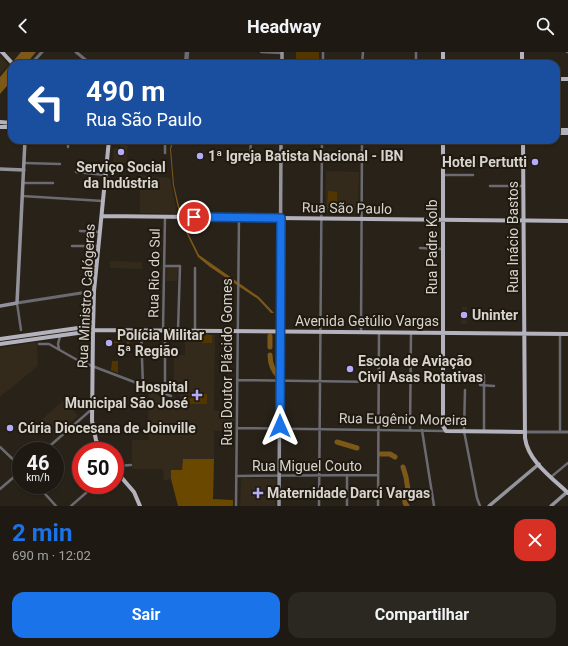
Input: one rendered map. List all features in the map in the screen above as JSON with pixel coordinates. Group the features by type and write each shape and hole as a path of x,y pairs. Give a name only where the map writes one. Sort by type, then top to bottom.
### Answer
{"main road":[{"path":"2,52 9,60"},
{"path":"0,306 17,303 25,144"},
{"name":"Rua Ministro Calógeras","path":"97,442 93,428 92,409 94,291 109,144"},
{"path":"279,506 282,144"},
{"name":"Rua Padre Kolb","path":"443,144 443,426"},
{"name":"Rua Inácio Bastos","path":"523,144 525,432 527,446 531,455 567,493"},
{"path":"0,169 24,170"},
{"name":"Rua São Paulo","path":"102,216 568,221"},
{"path":"0,339 85,327 93,330"},
{"path":"0,344 93,330"},
{"name":"Avenida Getúlio Vargas","path":"93,330 568,334"},
{"path":"443,426 446,431"},
{"name":"Rua Eugênio Moreira","path":"446,431 525,432"},
{"path":"489,506 539,464"},
{"path":"124,480 134,492 140,506"},
{"path":"551,506 567,493"},
{"path":"137,506 138,500"}],"street":[{"path":"35,60 42,52"},
{"path":"76,52 86,60"},
{"path":"261,52 282,52"},
{"path":"165,144 165,153"},
{"path":"250,160 251,144"},
{"path":"319,506 322,144"},
{"path":"361,332 362,144"},
{"path":"24,162 60,164"},
{"path":"490,166 523,166"},
{"path":"76,172 106,175"},
{"path":"443,175 473,175"},
{"path":"23,183 53,183"},
{"path":"490,186 523,186"},
{"path":"22,196 103,201"},
{"name":"Rua Rio do Sul","path":"165,217 165,394"},
{"name":"Rua Doutor Plácido Gomes","path":"236,506 239,217"},
{"path":"80,230 100,232"},
{"path":"72,246 99,246"},
{"path":"420,248 443,248"},
{"path":"164,266 180,266 178,330"},
{"path":"195,268 195,330"},
{"path":"21,330 17,303 94,291"},
{"path":"141,330 143,386"},
{"path":"378,332 378,506"},
{"path":"410,430 411,332"},
{"path":"560,334 560,432"},
{"path":"60,336 58,344 60,350"},
{"path":"39,344 48,343 71,357 171,396"},
{"path":"484,375 484,431"},
{"path":"237,380 378,382"},
{"path":"480,385 494,386"},
{"path":"465,390 464,431 477,498 480,506"},
{"path":"54,442 92,409"},
{"path":"439,431 443,426"},
{"name":"Rua Eugênio Moreira","path":"237,428 446,431"},
{"path":"422,430 434,506"},
{"name":"Rua Eugênio Moreira","path":"525,432 568,432"},
{"path":"0,447 12,458"},
{"path":"551,477 568,463"},
{"path":"124,466 131,465"},
{"path":"347,475 347,506"},
{"name":"Rua Miguel Couto","path":"236,476 378,475"},
{"path":"0,489 12,478"},
{"path":"45,494 56,506"},
{"path":"71,506 85,494"}],"shaded area":[{"path":"21,52 36,52 29,60 14,60"},
{"path":"296,52 319,52 319,60 296,60"},
{"path":"0,55 8,65 0,74"},
{"path":"8,67 8,85 0,94 0,77"},
{"name":"Serviço Social da Indústria","path":"121,144 128,144 127,163 113,162 114,148 120,148"},
{"path":"171,144 173,144 171,149 174,185 183,223 199,255 259,297 274,313 271,313 258,299 210,267 198,257 181,222 173,185 170,149"},
{"path":"326,171 359,172 357,214 325,213"},
{"path":"140,175 170,178 177,214 140,213"},
{"path":"328,191 337,192 337,209 327,209"},
{"path":"110,261 142,262 142,269 110,268"},
{"path":"167,267 178,267 177,281 166,281"},
{"name":"Uninter","path":"462,307 467,307 467,324 461,324"},
{"path":"118,333 131,333 130,343 127,345 127,337 119,338 119,343 111,343 117,341"},
{"name":"Hospital Municipal São José","path":"185,334 215,335 214,411 234,411 234,431 214,431 214,459 183,459 182,471 171,470 171,479 164,481 163,469 132,469 132,440 149,440 149,391 172,401 174,397 183,402 183,398 174,392 174,355 185,355"},
{"path":"202,334 212,335 212,343 202,343"},
{"path":"37,342 38,366 0,397 0,348"},
{"path":"112,361 118,361 118,373 111,370"},
{"path":"190,394 207,394 207,404 190,404"},
{"path":"64,400 78,416 54,436 40,421"},
{"path":"183,459 214,459 213,499 233,500 233,506 178,506 171,479 171,470 182,470"},
{"name":"Maternidade Darci Vargas","path":"241,478 276,479 275,506 240,506"}],"waterway":[{"path":"270,336 270,347"},
{"path":"270,355 272,367 279,377"},
{"path":"337,442 357,448"},
{"path":"380,454 390,454 395,457"},
{"path":"403,467 409,496 405,499 407,506"}],"place":[{"name":"Serviço Social da Indústria","path":"121,152"},
{"name":"1ª Igreja Batista Nacional - IBN","path":"200,156"},
{"name":"Hotel Pertutti","path":"535,162"},
{"name":"Uninter","path":"464,315"},
{"name":"Polícia Militar 5ª Região","path":"109,343"},
{"name":"Escola de Aviação Civil Asas Rotativas","path":"350,369"},
{"name":"Hospital Municipal São José","path":"197,395"},
{"name":"Cúria Diocesana de Joinville","path":"10,428"},
{"name":"Maternidade Darci Vargas","path":"258,493"}],"route":[{"path":"194,217 281,218 280,426"}]}
